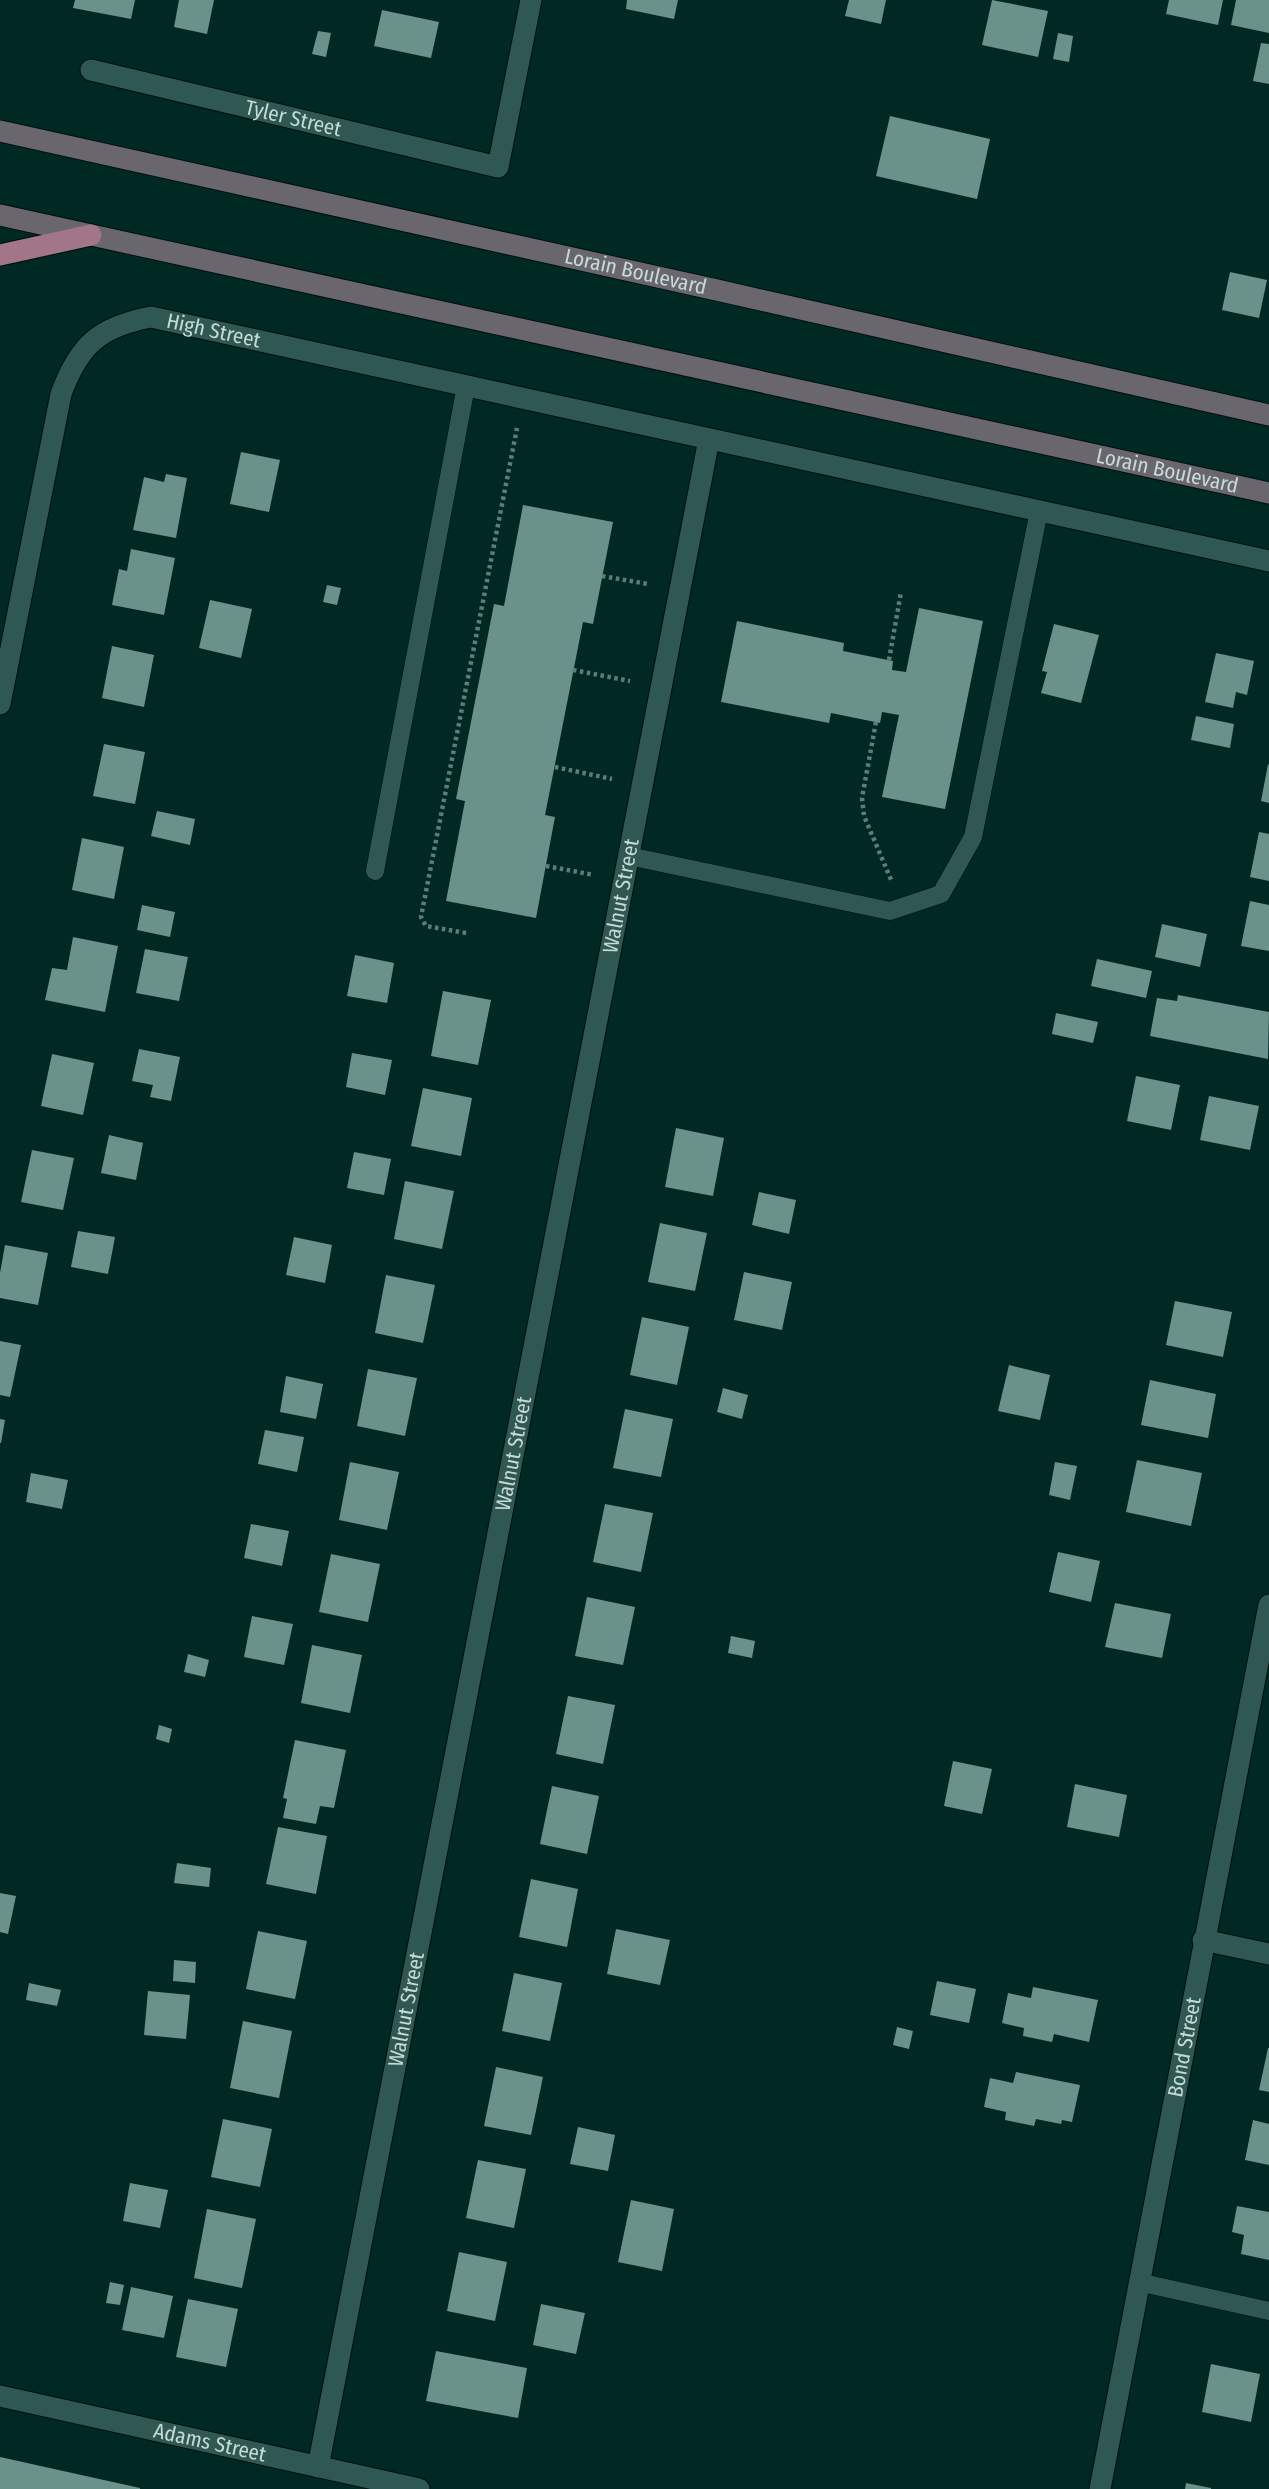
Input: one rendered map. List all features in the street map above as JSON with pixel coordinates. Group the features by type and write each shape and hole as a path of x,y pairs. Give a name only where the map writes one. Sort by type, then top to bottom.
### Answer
{"main road":[{"name":"Lorain Boulevard","path":"0,131 337,203 484,239 1269,415"},
{"name":"Lorain Boulevard","path":"0,215 1269,493"},
{"path":"0,255 91,235"}],"street":[{"name":"Tyler Street","path":"91,71 498,167 531,0"},
{"name":"High Street","path":"0,704 61,394 72,364 92,340 120,323 151,317 709,439"},
{"path":"709,439 1269,561"},
{"name":"Walnut Street","path":"318,2467 709,439"},
{"name":"Bond Street","path":"1100,2489 1269,1605"},
{"path":"1203,1940 1269,1954"},
{"name":"Adams Street","path":"0,2396 419,2489"}],"lane":[{"path":"375,871 466,386"},
{"path":"629,856 890,911 941,894 973,837 1039,511"},
{"path":"1138,2282 1269,2311"}],"path":[{"path":"466,933 426,926 421,917 518,424"},
{"path":"602,576 648,584"},
{"path":"889,660 901,592"},
{"path":"573,670 630,681"},
{"path":"876,722 862,798 864,816 881,855"},
{"path":"555,767 612,779"},
{"path":"546,866 594,875"}],"building":[{"path":"75,0 135,0 131,19 73,8"},
{"path":"179,0 214,0 207,34 174,27"},
{"path":"627,0 678,0 674,19 626,9"},
{"path":"849,0 886,0 881,24 845,16"},
{"path":"992,0 1048,11 1038,57 982,45"},
{"path":"1169,0 1223,0 1218,25 1166,14"},
{"path":"1236,0 1269,0 1269,33 1231,25"},
{"path":"382,10 439,22 431,58 374,46"},
{"path":"318,31 331,33 326,57 312,54"},
{"path":"1058,33 1073,36 1069,62 1053,59"},
{"path":"1261,43 1269,44 1269,84 1253,81"},
{"path":"890,116 990,139 977,199 876,176"},
{"path":"1230,272 1267,280 1259,318 1222,310"},
{"path":"241,452 280,460 269,512 230,504"},
{"path":"166,474 187,478 176,538 133,530 144,477 164,482"},
{"path":"523,505 613,522 593,624 583,622 545,815 555,817 536,918 446,901 465,801 456,799 494,604 504,606"},
{"path":"131,549 175,558 164,615 112,605 119,569 127,571"},
{"path":"327,585 341,588 337,605 323,602"},
{"path":"210,600 252,609 241,658 199,648"},
{"path":"919,608 983,621 945,809 882,797 899,715 882,712 880,723 831,713 829,723 721,702 737,621 844,643 843,651 893,661 892,670 906,672"},
{"path":"1054,624 1099,635 1081,703 1041,693 1047,672 1042,671"},
{"path":"112,646 154,655 144,707 102,698"},
{"path":"1216,653 1254,661 1247,695 1236,692 1233,708 1205,702"},
{"path":"1196,716 1234,724 1230,748 1191,740"},
{"path":"104,744 145,752 135,804 93,796"},
{"path":"1269,765 1269,803 1261,801"},
{"path":"157,811 195,819 190,845 151,836"},
{"path":"1259,832 1269,834 1269,881 1250,877"},
{"path":"82,838 124,847 114,899 72,890"},
{"path":"1250,901 1269,905 1269,951 1241,946"},
{"path":"142,905 175,912 170,937 137,930"},
{"path":"1162,924 1207,934 1200,967 1155,957"},
{"path":"73,937 118,946 105,1012 45,1000 52,968 67,970"},
{"path":"145,949 188,957 179,1001 136,993"},
{"path":"355,955 394,963 387,1003 347,996"},
{"path":"1097,959 1152,971 1146,998 1091,986"},
{"path":"443,991 491,1000 478,1065 431,1056"},
{"path":"1178,995 1269,1012 1268,1059 1150,1036 1157,998 1177,1001"},
{"path":"1056,1013 1098,1022 1093,1043 1052,1034"},
{"path":"139,1049 180,1057 171,1101 150,1097 153,1085 132,1081"},
{"path":"352,1053 392,1060 385,1095 346,1087"},
{"path":"52,1054 94,1063 83,1115 41,1106"},
{"path":"1136,1076 1180,1085 1171,1130 1127,1121"},
{"path":"423,1088 472,1098 461,1156 411,1146"},
{"path":"1209,1096 1259,1106 1250,1150 1200,1140"},
{"path":"676,1128 724,1138 713,1196 665,1187"},
{"path":"109,1135 143,1143 136,1180 101,1173"},
{"path":"32,1150 74,1158 63,1210 21,1202"},
{"path":"354,1152 391,1159 384,1195 347,1188"},
{"path":"405,1181 454,1191 442,1249 394,1239"},
{"path":"759,1192 796,1200 789,1234 752,1225"},
{"path":"660,1223 707,1233 695,1291 648,1282"},
{"path":"78,1231 115,1237 108,1274 71,1267"},
{"path":"294,1237 332,1245 325,1283 286,1275"},
{"path":"5,1245 48,1253 38,1305 0,1298 0,1273"},
{"path":"744,1272 792,1282 782,1330 734,1320"},
{"path":"386,1275 435,1285 423,1343 375,1333"},
{"path":"1175,1301 1232,1312 1223,1357 1166,1345"},
{"path":"642,1317 689,1327 677,1385 630,1375"},
{"path":"0,1341 21,1345 10,1397 0,1395"},
{"path":"1009,1365 1050,1375 1040,1420 998,1411"},
{"path":"368,1369 417,1378 405,1436 357,1426"},
{"path":"286,1376 323,1384 316,1419 280,1412"},
{"path":"1150,1380 1216,1394 1208,1438 1141,1425"},
{"path":"723,1388 748,1395 742,1419 717,1412"},
{"path":"625,1409 673,1419 661,1477 613,1468"},
{"path":"0,1419 5,1420 1,1443 0,1443"},
{"path":"265,1430 304,1437 297,1472 258,1464"},
{"path":"1137,1460 1202,1473 1191,1526 1126,1512"},
{"path":"350,1462 399,1472 387,1530 339,1520"},
{"path":"1055,1462 1077,1466 1070,1500 1049,1495"},
{"path":"31,1473 68,1480 62,1509 26,1502"},
{"path":"605,1504 653,1513 641,1572 593,1562"},
{"path":"251,1524 289,1531 282,1566 244,1558"},
{"path":"1058,1552 1100,1561 1091,1602 1049,1592"},
{"path":"331,1554 380,1564 368,1622 319,1612"},
{"path":"587,1597 635,1607 623,1665 575,1656"},
{"path":"1115,1603 1171,1614 1162,1658 1105,1647"},
{"path":"252,1616 293,1624 284,1665 244,1657"},
{"path":"731,1636 755,1641 752,1658 728,1653"},
{"path":"312,1645 362,1655 350,1713 301,1703"},
{"path":"188,1654 209,1660 205,1677 184,1672"},
{"path":"568,1696 615,1705 603,1764 556,1754"},
{"path":"159,1725 172,1729 169,1743 156,1739"},
{"path":"295,1740 346,1750 334,1808 320,1806 316,1824 283,1818 287,1799 283,1798"},
{"path":"953,1761 992,1769 982,1814 944,1806"},
{"path":"1075,1784 1127,1795 1119,1837 1067,1827"},
{"path":"552,1786 599,1796 587,1854 540,1844"},
{"path":"278,1827 327,1836 316,1894 266,1884"},
{"path":"177,1863 211,1868 209,1887 174,1883"},
{"path":"531,1879 578,1889 567,1947 519,1937"},
{"path":"0,1893 16,1896 8,1934 0,1932"},
{"path":"616,1929 670,1940 660,1985 607,1974"},
{"path":"258,1931 307,1941 295,1999 246,1989"},
{"path":"174,1960 196,1962 195,1983 173,1981"},
{"path":"514,1973 562,1983 550,2041 502,2031"},
{"path":"937,1981 976,1989 969,2023 930,2015"},
{"path":"29,1983 61,1990 57,2006 26,2000"},
{"path":"1033,1987 1098,2000 1089,2042 1054,2034 1052,2042 1023,2036 1024,2028 1002,2023 1008,1993 1031,1998"},
{"path":"148,1991 190,1995 186,2039 144,2035"},
{"path":"243,2021 292,2031 279,2098 230,2088"},
{"path":"897,2027 913,2031 909,2049 893,2045"},
{"path":"1269,2048 1269,2092 1259,2090"},
{"path":"496,2067 543,2077 531,2135 484,2126"},
{"path":"1016,2072 1080,2085 1072,2122 1062,2120 1061,2124 1036,2119 1034,2126 1005,2120 1006,2112 984,2107 990,2078 1013,2083"},
{"path":"223,2119 272,2129 260,2187 211,2177"},
{"path":"1253,2120 1269,2124 1269,2165 1245,2160"},
{"path":"578,2127 615,2135 608,2171 570,2164"},
{"path":"478,2160 526,2169 514,2228 466,2218"},
{"path":"130,2183 168,2190 160,2228 123,2221"},
{"path":"631,2200 674,2209 662,2271 618,2262"},
{"path":"1237,2206 1269,2212 1269,2260 1241,2254 1244,2235 1232,2232"},
{"path":"207,2209 256,2219 242,2288 194,2278"},
{"path":"459,2252 507,2262 495,2321 447,2311"},
{"path":"110,2282 124,2285 120,2305 106,2303"},
{"path":"131,2287 173,2296 164,2338 122,2330"},
{"path":"188,2299 238,2309 226,2367 176,2357"},
{"path":"541,2304 585,2313 576,2354 533,2345"},
{"path":"436,2351 527,2368 518,2418 426,2401"},
{"path":"1211,2364 1260,2374 1251,2422 1202,2412"},
{"path":"0,2457 140,2488 140,2489 0,2489"},
{"path":"1186,2483 1211,2488 1211,2489 1185,2489"}]}
